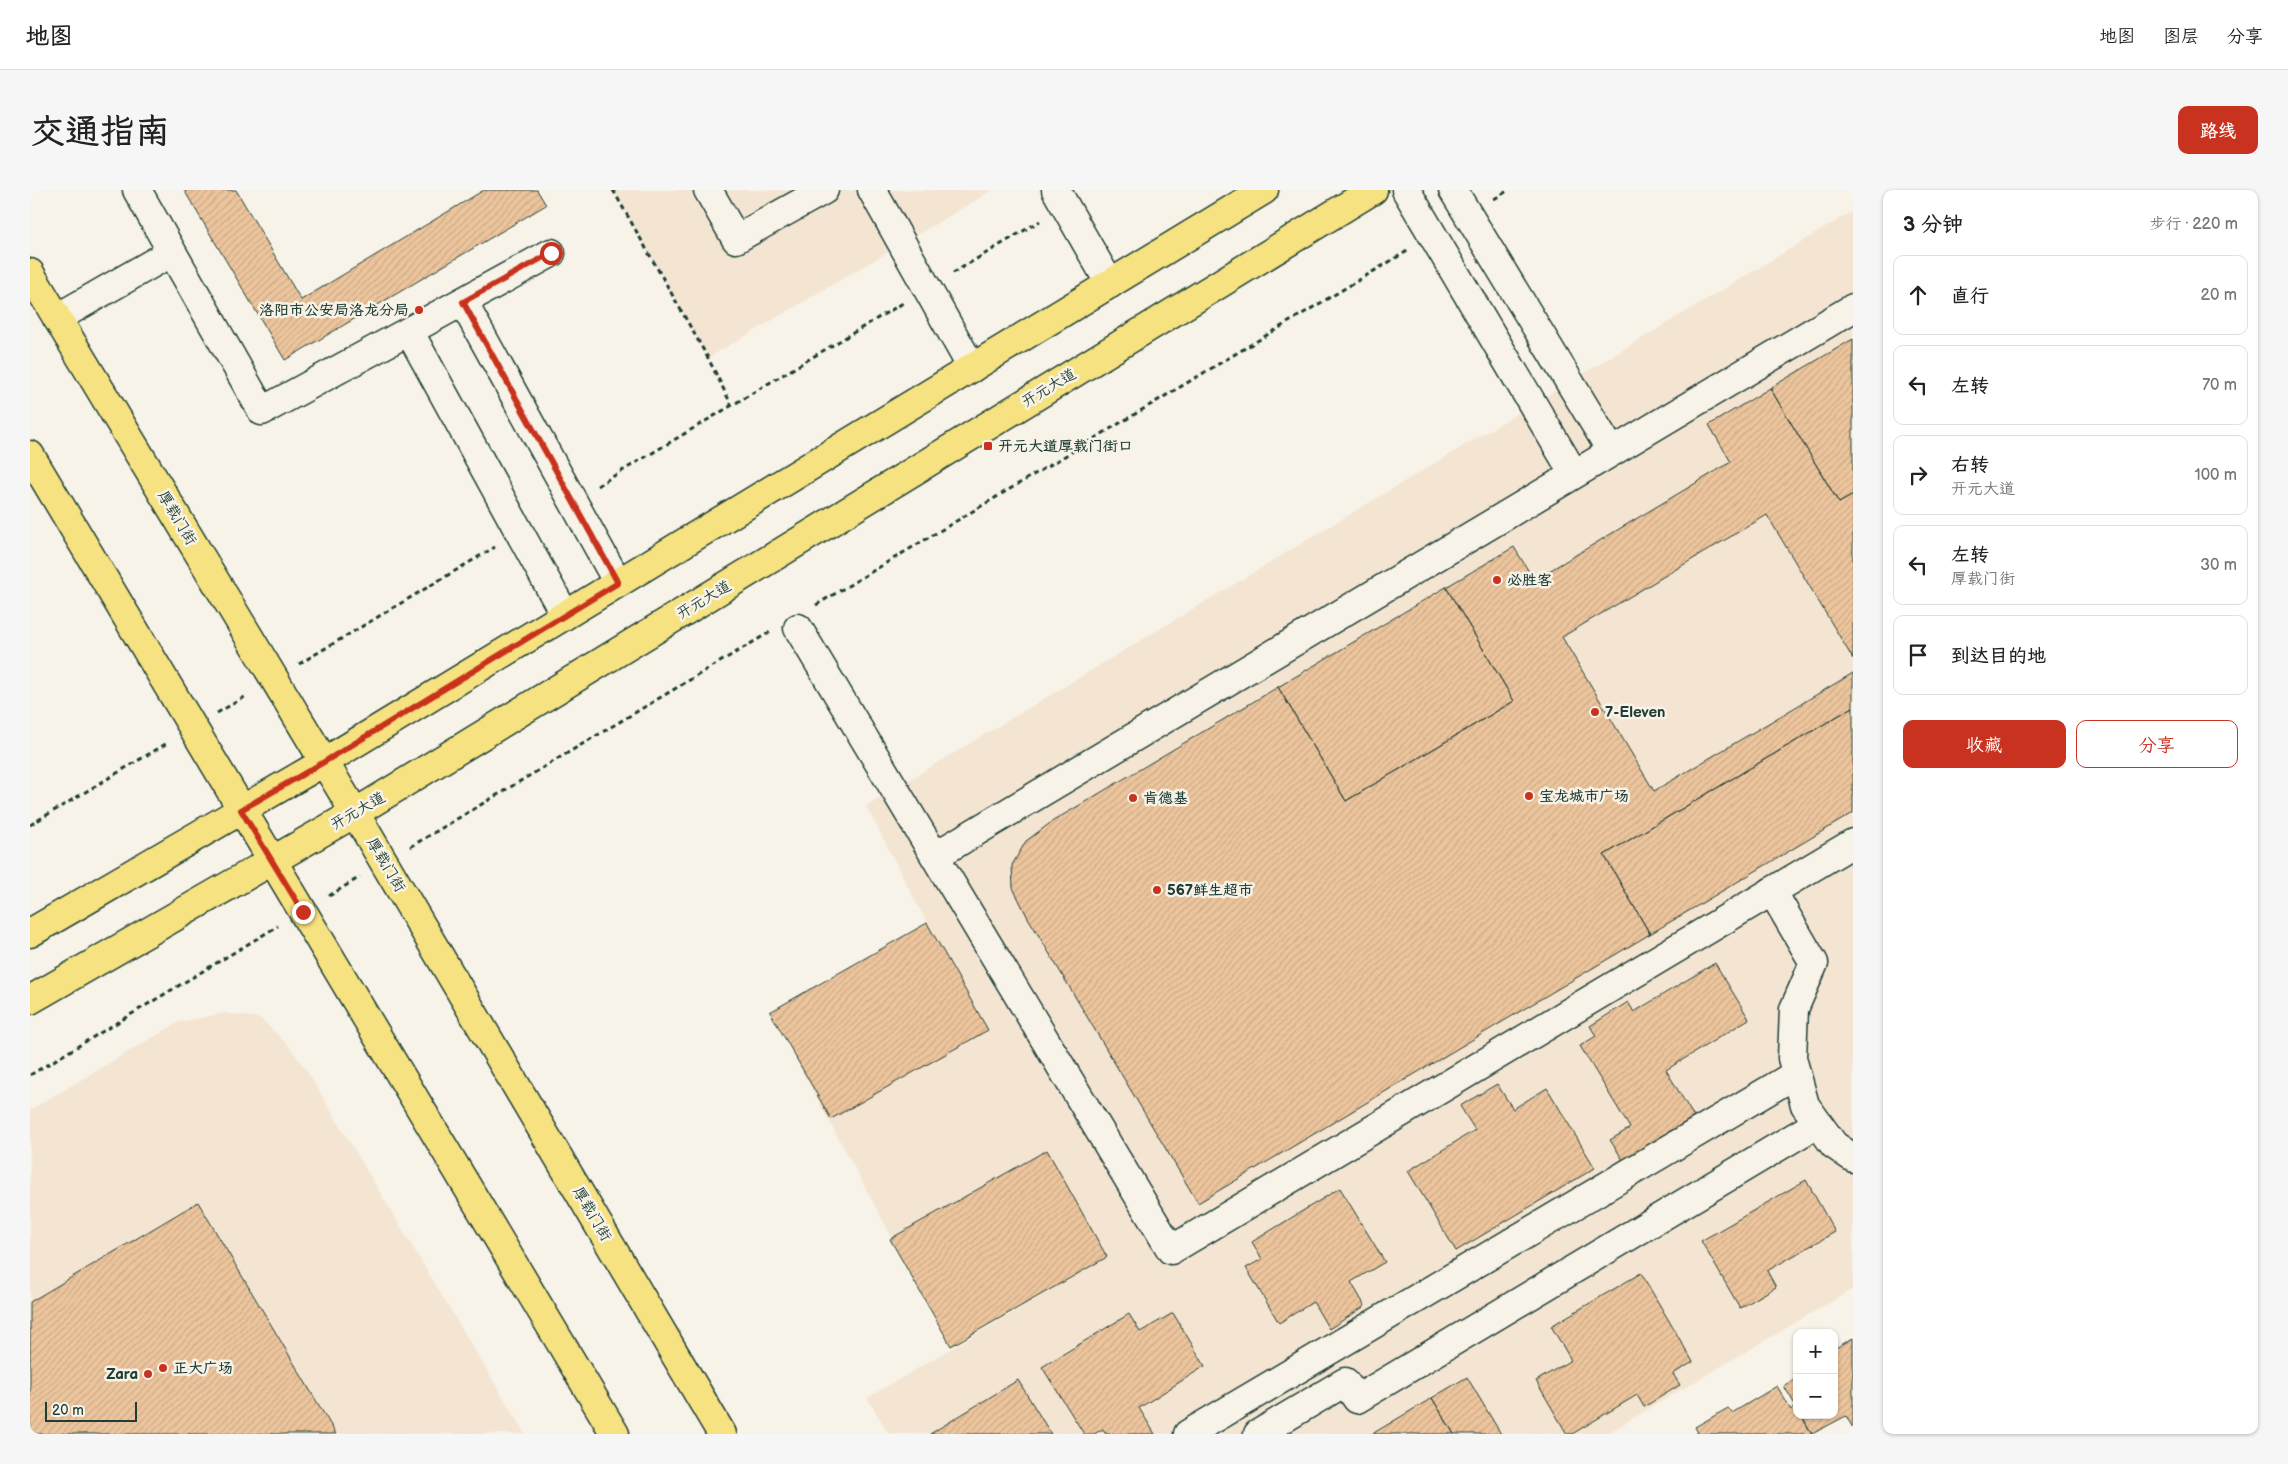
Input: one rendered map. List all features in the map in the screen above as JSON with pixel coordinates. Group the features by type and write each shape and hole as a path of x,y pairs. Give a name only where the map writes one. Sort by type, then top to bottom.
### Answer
{"main road":[{"path":"30,933 324,762 1264,190"},
{"name":"开元大道","path":"30,1000 355,813 1373,190"},
{"name":"厚载门街","path":"30,273 355,813 722,1434"},
{"path":"30,455 615,1434"}],"street":[{"path":"137,190 262,411 551,253"},
{"path":"708,190 736,239 824,190"},
{"path":"872,190 972,368"},
{"path":"1056,190 1110,284"},
{"path":"1406,190 1574,474"},
{"path":"1453,190 1612,452"},
{"path":"57,318 172,252"},
{"path":"463,302 618,583"},
{"path":"935,856 1853,308"},
{"path":"409,331 565,616"},
{"path":"798,628 1171,1250 1853,843"},
{"path":"1772,891 1814,964 1794,1009 1792,1058 1805,1105 1834,1145 1853,1158"},
{"path":"1188,1434 1796,1074"},
{"path":"1258,1434 1345,1382 1357,1399 1818,1123"}],"path":[{"path":"613,190 708,358 732,406"}],"shaded area":[{"path":"613,190 993,190 708,358"},
{"path":"1853,211 1853,1289 1606,1434 889,1434 867,1398 1065,1282 951,1346 770,1012 927,923 866,806"},
{"path":"225,1013 260,1018 288,1045 307,1071 525,1434 30,1434 30,1110 179,1022"}],"building":[{"path":"184,190 236,190 301,300 484,190 537,190 546,205 285,360"},
{"path":"1853,339 1853,495 1839,503 1770,388"},
{"name":"宝龙城市广场","path":"1770,388 1839,503 1853,495 1853,659 1767,515 1562,637 1654,791 1853,673 1853,707 1604,855 1650,934 1198,1203 1027,916 1013,888 1012,865 1026,841 1053,821 1278,687 1346,801 1514,701 1446,587 1514,547 1534,580 1731,462 1709,425"},
{"path":"1446,587 1514,701 1346,801 1278,687"},
{"path":"1853,707 1853,813 1650,934 1604,855"},
{"path":"927,923 988,1030 831,1119 770,1012"},
{"path":"1715,963 1749,1019 1666,1070 1694,1117 1623,1160 1610,1140 1630,1128 1580,1046 1596,1036 1590,1026 1628,1002 1634,1012"},
{"path":"1497,1084 1513,1109 1547,1088 1595,1168 1456,1251 1408,1171 1475,1130 1460,1106"},
{"path":"1047,1150 1107,1257 951,1346 890,1239"},
{"path":"1806,1180 1835,1232 1767,1271 1776,1287 1740,1308 1701,1241"},
{"path":"1340,1188 1385,1262 1351,1282 1365,1306 1329,1329 1313,1302 1279,1323 1246,1268 1262,1259 1252,1242"},
{"name":"正大广场","path":"198,1202 336,1434 30,1434 30,1302"},
{"path":"1641,1273 1693,1362 1673,1374 1680,1385 1644,1407 1637,1395 1572,1434 1567,1434 1536,1381 1571,1360 1551,1326"},
{"path":"1173,1313 1205,1366 1139,1408 1155,1434 1106,1434 1103,1429 1094,1434 1084,1434 1042,1367 1129,1314 1140,1332"},
{"path":"1853,1338 1853,1428 1846,1416 1812,1434 1803,1419 1838,1419 1838,1347"},
{"path":"1467,1377 1501,1434 1454,1434 1432,1398"},
{"path":"1018,1380 1051,1434 930,1434"},
{"path":"1793,1380 1793,1401 1784,1386"},
{"path":"1777,1386 1791,1410 1793,1408 1793,1419 1803,1419 1812,1434 1696,1434 1698,1433 1695,1427 1728,1408 1732,1413"},
{"path":"1432,1398 1454,1434 1372,1434"}],"place":[{"name":"洛阳市公安局洛龙分局","path":"419,310"},
{"name":"开元大道厚载门街口","path":"988,446"},
{"name":"必胜客","path":"1497,580"},
{"name":"7-Eleven","path":"1595,712"},
{"name":"宝龙城市广场","path":"1529,796"},
{"name":"肯德基","path":"1133,798"},
{"name":"567鲜生超市","path":"1157,890"},
{"name":"正大广场","path":"163,1368"},
{"name":"Zara","path":"148,1374"}],"route":[{"path":"303,912 241,810 324,762 618,583 463,302 551,253"}]}
